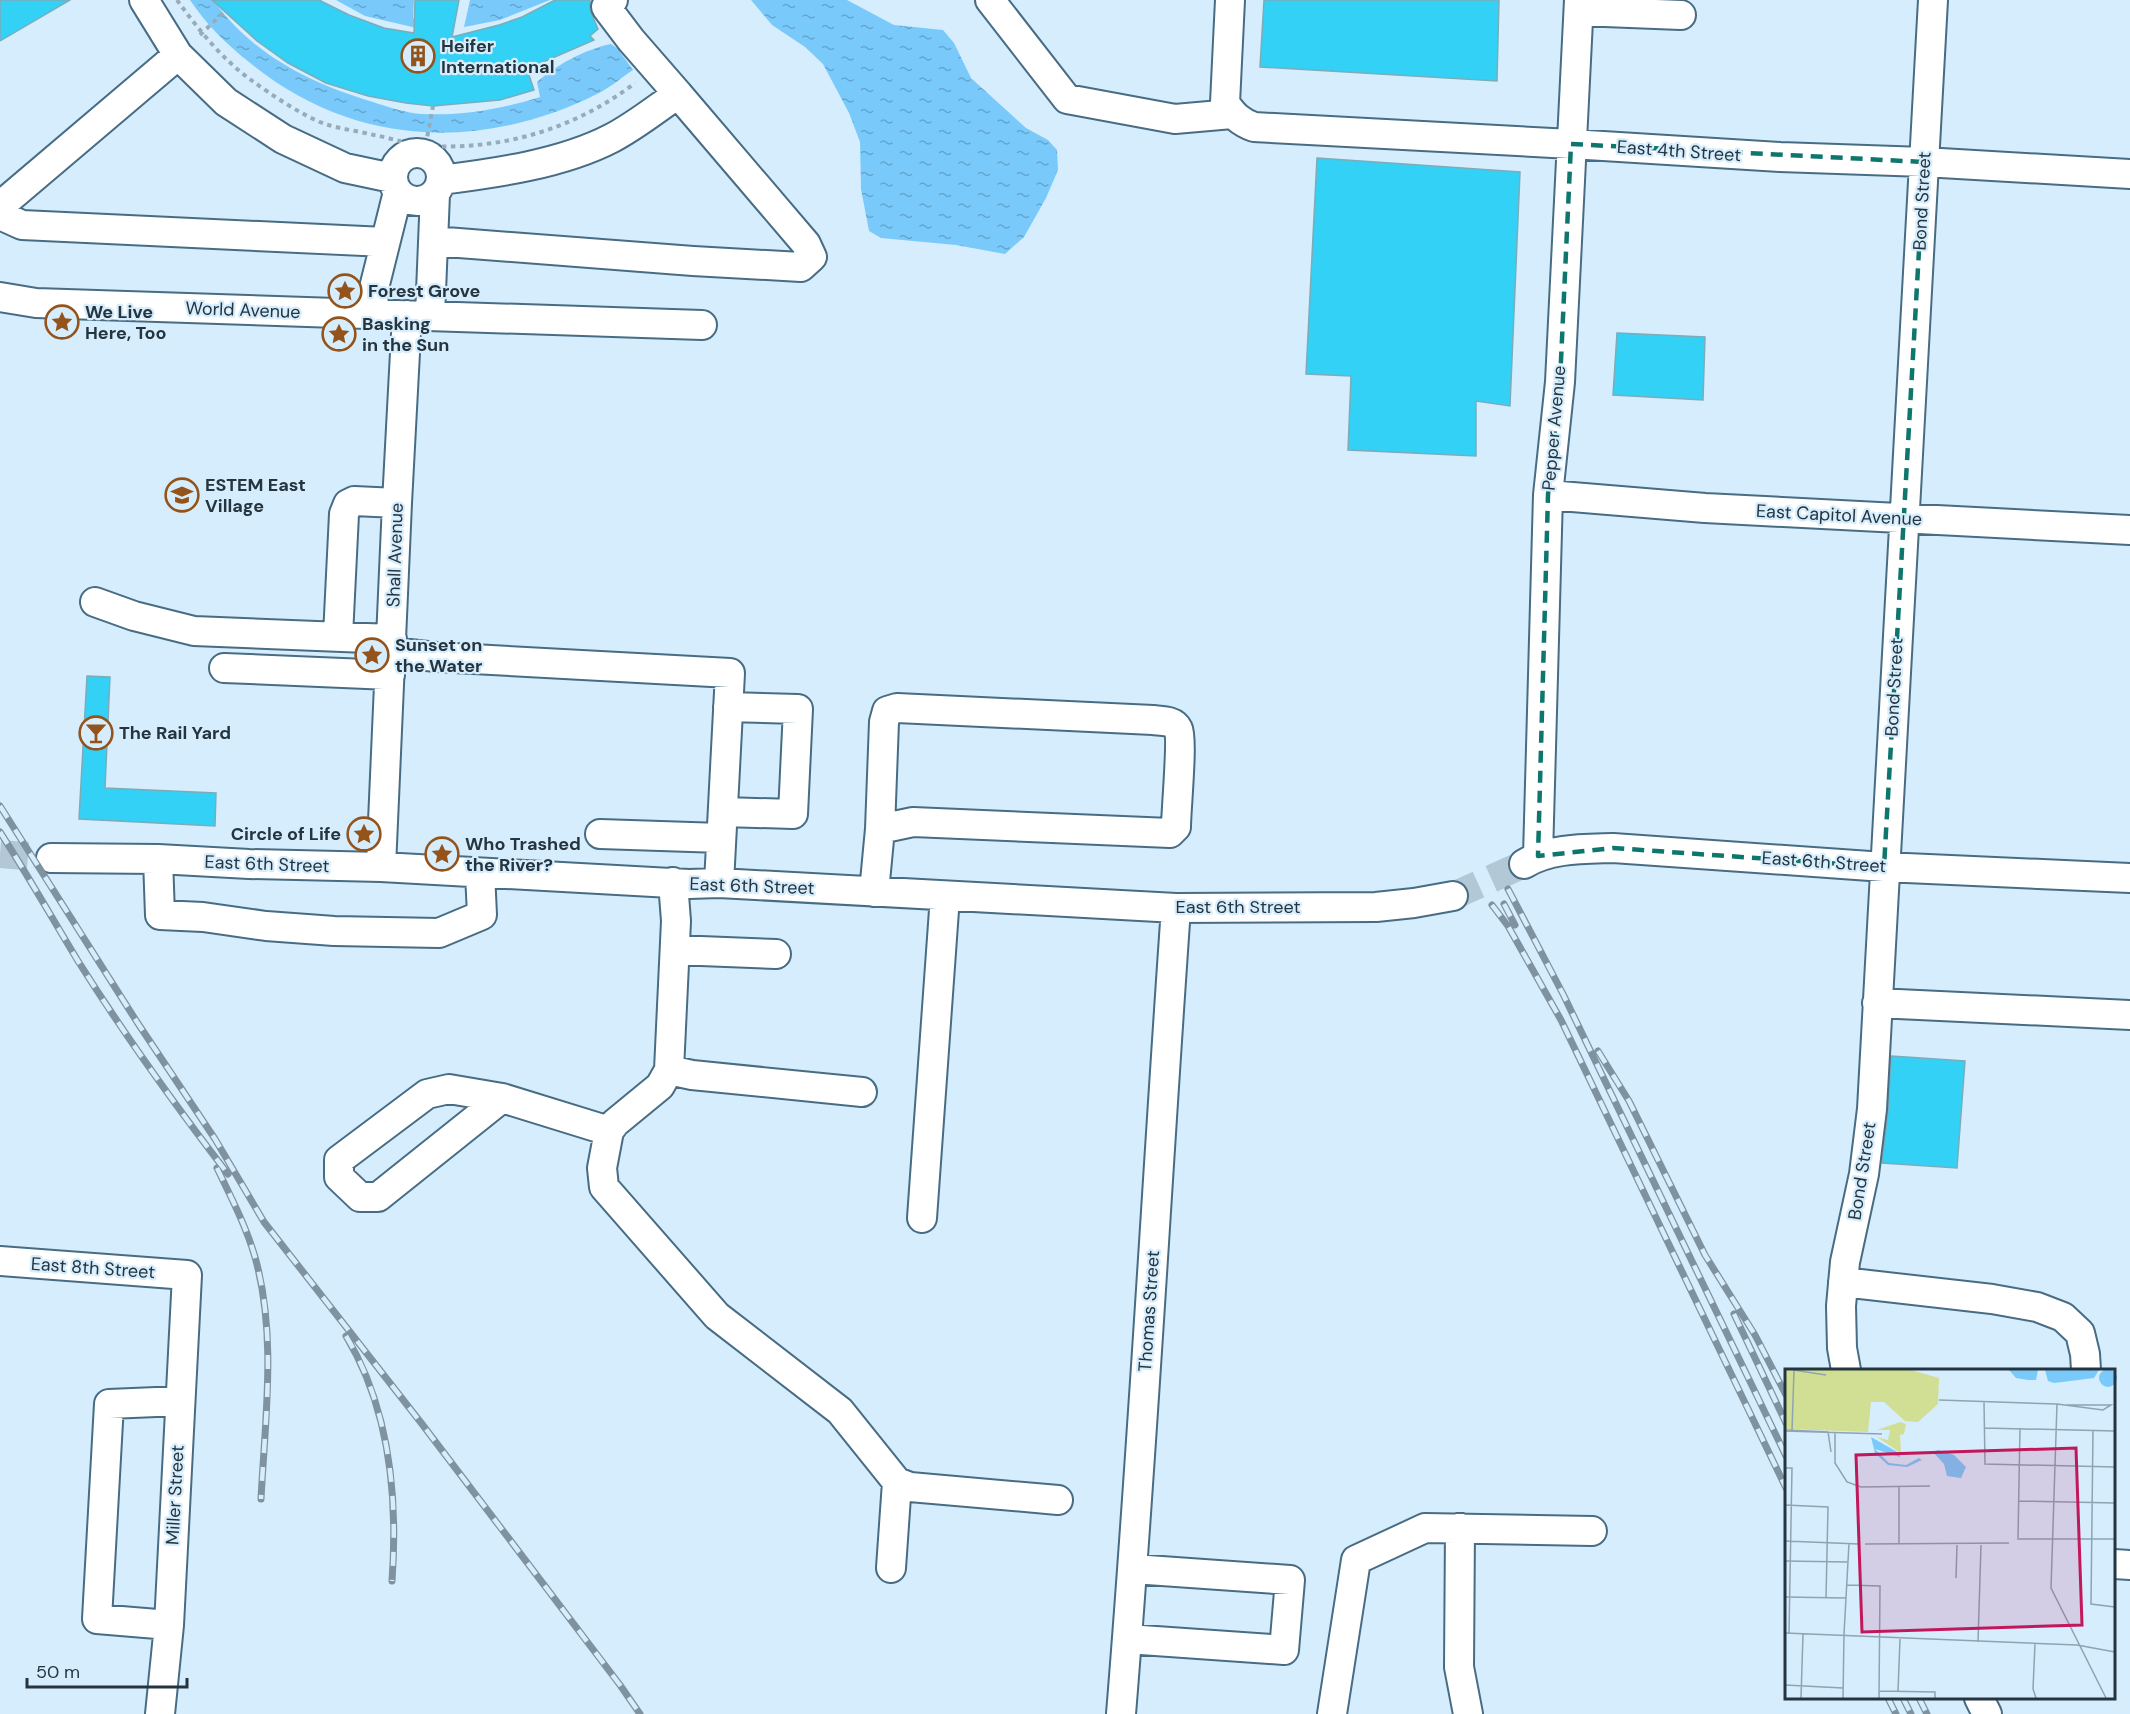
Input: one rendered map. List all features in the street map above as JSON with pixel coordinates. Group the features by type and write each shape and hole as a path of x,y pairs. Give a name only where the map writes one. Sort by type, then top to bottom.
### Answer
{"street":[{"path":"144,0 178,55 226,102 283,139 345,168 395,185 412,201 425,200 438,187 562,157 611,138 678,94"},
{"path":"990,0 1067,99 1175,119 1232,114 1225,103 1230,0"},
{"name":"Bond Street","path":"1846,1369 1842,1347 1843,1282 1864,1174 1872,1109 1934,0"},
{"path":"433,241 801,267 812,257 806,244 655,68 606,2"},
{"path":"1579,5 1681,15"},
{"name":"Pepper Avenue","path":"1530,860 1548,495 1560,382 1579,5"},
{"path":"0,206 178,55"},
{"name":"East 4th Street","path":"1232,114 1242,122 1254,127 2130,174"},
{"path":"373,314 374,288 385,242 395,185 396,164 404,156 417,153 425,147 440,168 438,187"},
{"name":"Shall Avenue","path":"381,867 397,503 418,316 433,241 438,187"},
{"path":"0,215 22,225 385,242"},
{"name":"World Avenue","path":"0,297 36,303 702,325"},
{"name":"East Capitol Avenue","path":"1548,495 1706,508 2130,530"},
{"path":"339,636 344,513 348,504 354,501 397,503"},
{"path":"95,602 134,616 194,631 339,636 391,655"},
{"path":"224,668 391,655 730,674 719,883"},
{"path":"600,834 722,825 793,814 798,709 728,707"},
{"path":"874,892 884,722 887,711 897,708 1153,720 1173,722 1179,729 1176,827 1170,833 913,822 879,829"},
{"name":"East 6th Street","path":"1530,860 1576,849 1613,848 1884,867 2130,878"},
{"name":"East 6th Street","path":"51,858 158,859 381,867 1176,908 1376,907 1453,896"},
{"path":"158,859 160,915 334,931 438,933 482,915 480,873"},
{"path":"673,882 676,921 669,1070 660,1086 615,1123 609,1131 602,1168 604,1187 717,1316 840,1412 897,1482 910,1487 1058,1500"},
{"path":"922,1218 945,896"},
{"name":"Thomas Street","path":"1121,1714 1133,1569 1176,908"},
{"path":"675,950 776,954"},
{"path":"1877,1003 2130,1015"},
{"path":"669,1070 692,1075 862,1092"},
{"path":"502,1098 378,1197 360,1197 339,1177 339,1160 427,1094 449,1089 502,1098 609,1131"},
{"name":"East 8th Street","path":"0,1261 187,1275"},
{"name":"Miller Street","path":"160,1714 169,1625 187,1275"},
{"path":"1843,1282 1888,1285 2037,1307 2063,1317 2080,1334 2086,1369"},
{"path":"169,1625 97,1619 97,1607 109,1404 180,1401"},
{"path":"891,1568 897,1482"},
{"path":"1332,1714 1356,1560 1425,1528 1592,1531"},
{"path":"1460,1528 1459,1667 1468,1714"},
{"path":"2115,1564 2130,1565"},
{"path":"1127,1639 1284,1650 1290,1580 1133,1569"},
{"path":"1980,1699 1987,1714"}],"path":[{"path":"177,0 202,33 249,79 287,104 325,124 425,147 472,146 512,141 551,130 588,114 655,68"},
{"path":"207,29 225,11"},
{"path":"425,147 433,106"}],"highlighted area":[{"path":"1571,144 1924,162 1884,867 1613,848 1538,856 1548,495 1560,382"}],"water":[{"path":"190,0 213,0 246,36 284,64 305,76 327,86 403,111 452,114 482,111 540,97 537,82 545,76 582,54 611,44 618,49 633,70 599,93 555,112 510,125 464,132 419,132 375,125 331,111 289,90 232,48"},
{"path":"336,0 414,0 413,18 421,20 421,29 365,16"},
{"path":"470,0 550,0 500,20 464,27"},
{"path":"751,0 847,0 894,25 943,30 954,43 971,78 1026,128 1048,140 1057,150 1058,170 1046,198 1024,237 1005,254 956,245 881,238 869,231 861,189 860,142 849,113 823,64 805,47 772,25"}],"building":[{"path":"0,0 70,0 0,41"},
{"name":"Heifer International","path":"212,0 319,0 349,15 384,28 414,33 415,0 459,0 452,37 522,17 555,0 590,0 590,10 598,29 590,36 594,40 527,69 534,90 500,100 433,106 368,96 326,83 288,63 257,41"},
{"path":"1264,0 1499,0 1497,81 1260,67"},
{"path":"1317,158 1520,172 1510,406 1476,401 1476,456 1348,450 1351,376 1306,374"},
{"path":"1617,333 1705,337 1703,400 1613,395"},
{"name":"The Rail Yard","path":"87,676 110,677 105,788 216,793 215,826 79,819"},
{"path":"1891,1056 1965,1061 1957,1168 1882,1163"}],"tunnel":[{"path":"0,854 51,858"},
{"path":"1453,896 1522,865"}],"railway":[{"path":"0,806 137,1022 215,1139 264,1222 422,1424 640,1714"},
{"path":"0,832 113,1015 169,1096 228,1174"},
{"path":"1508,889 1563,994 1785,1454"},
{"path":"1504,904 1515,925"},
{"path":"1492,905 1508,926 1561,1020 1785,1486"},
{"path":"1598,1051 1629,1101 1705,1255 1755,1335 1785,1393"},
{"path":"217,1168 238,1212 255,1257 266,1316 268,1377 261,1499"},
{"path":"1734,1314 1785,1421"},
{"path":"346,1336 373,1393 388,1455 394,1518 392,1581"},
{"path":"1888,1699 1896,1714"},
{"path":"1904,1699 1911,1714"},
{"path":"1920,1699 1927,1714"}],"place":[{"name":"Heifer International","path":"418,56"},
{"name":"Forest Grove","path":"345,291"},
{"name":"We Live Here, Too","path":"62,322"},
{"name":"Basking in the Sun","path":"339,334"},
{"name":"ESTEM East Village","path":"182,495"},
{"name":"Sunset on the Water","path":"372,655"},
{"name":"The Rail Yard","path":"96,733"},
{"name":"Circle of Life","path":"364,834"},
{"name":"Who Trashed the River?","path":"442,854"}]}
